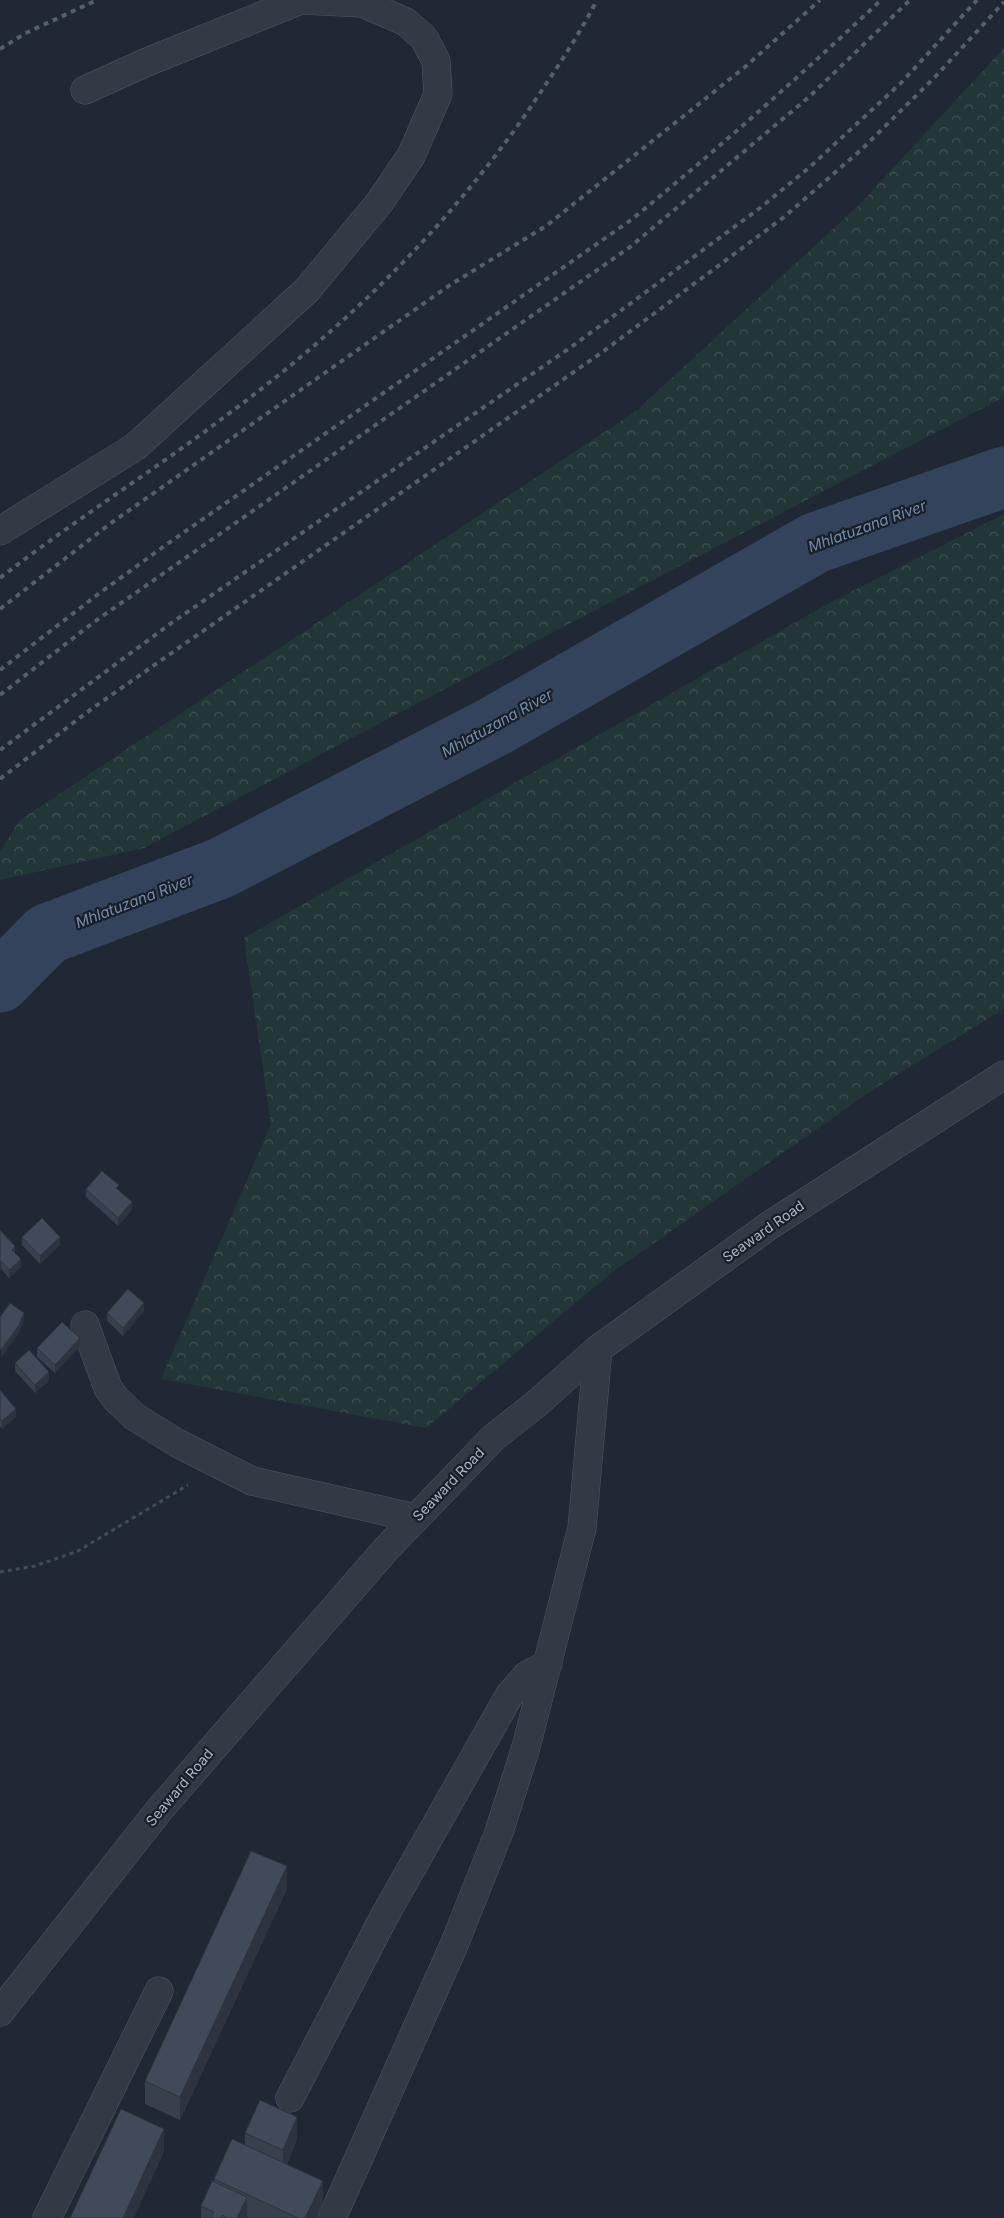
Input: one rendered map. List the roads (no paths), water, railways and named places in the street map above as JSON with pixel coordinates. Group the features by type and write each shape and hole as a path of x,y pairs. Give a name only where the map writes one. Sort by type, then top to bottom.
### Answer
{"street":[{"path":"0,531 135,447 307,290 379,203 411,156 438,94 436,61 424,38 406,22 362,3 301,0 147,62 85,90"},
{"name":"Seaward Road","path":"0,2012 160,1809 415,1518 494,1438 598,1349 770,1224 1004,1075"},
{"path":"84,1325 108,1388 116,1399 135,1416 177,1443 252,1482 415,1518"},
{"path":"332,2218 454,1945 495,1841 526,1747 582,1528 598,1349"},
{"path":"290,2098 385,1916 509,1696 528,1675 548,1664"},
{"path":"48,2218 159,1991"}],"waterway":[{"name":"Mhlatuzana River","path":"0,982 47,934 221,868 495,726 815,543 1004,477"}],"railway":[{"path":"0,49 26,33 97,0"},
{"path":"0,578 267,384 350,314 425,239 495,156 555,70 597,0"},
{"path":"0,609 111,523 450,285 546,226 745,67 820,0"},
{"path":"0,670 163,547 631,220 758,112 881,0"},
{"path":"0,695 94,622 630,247 809,97 910,0"},
{"path":"0,750 170,624 574,345 760,208 811,166 901,83 977,0"},
{"path":"0,779 90,710 601,353 784,217 862,149 935,77 1004,2"}]}
